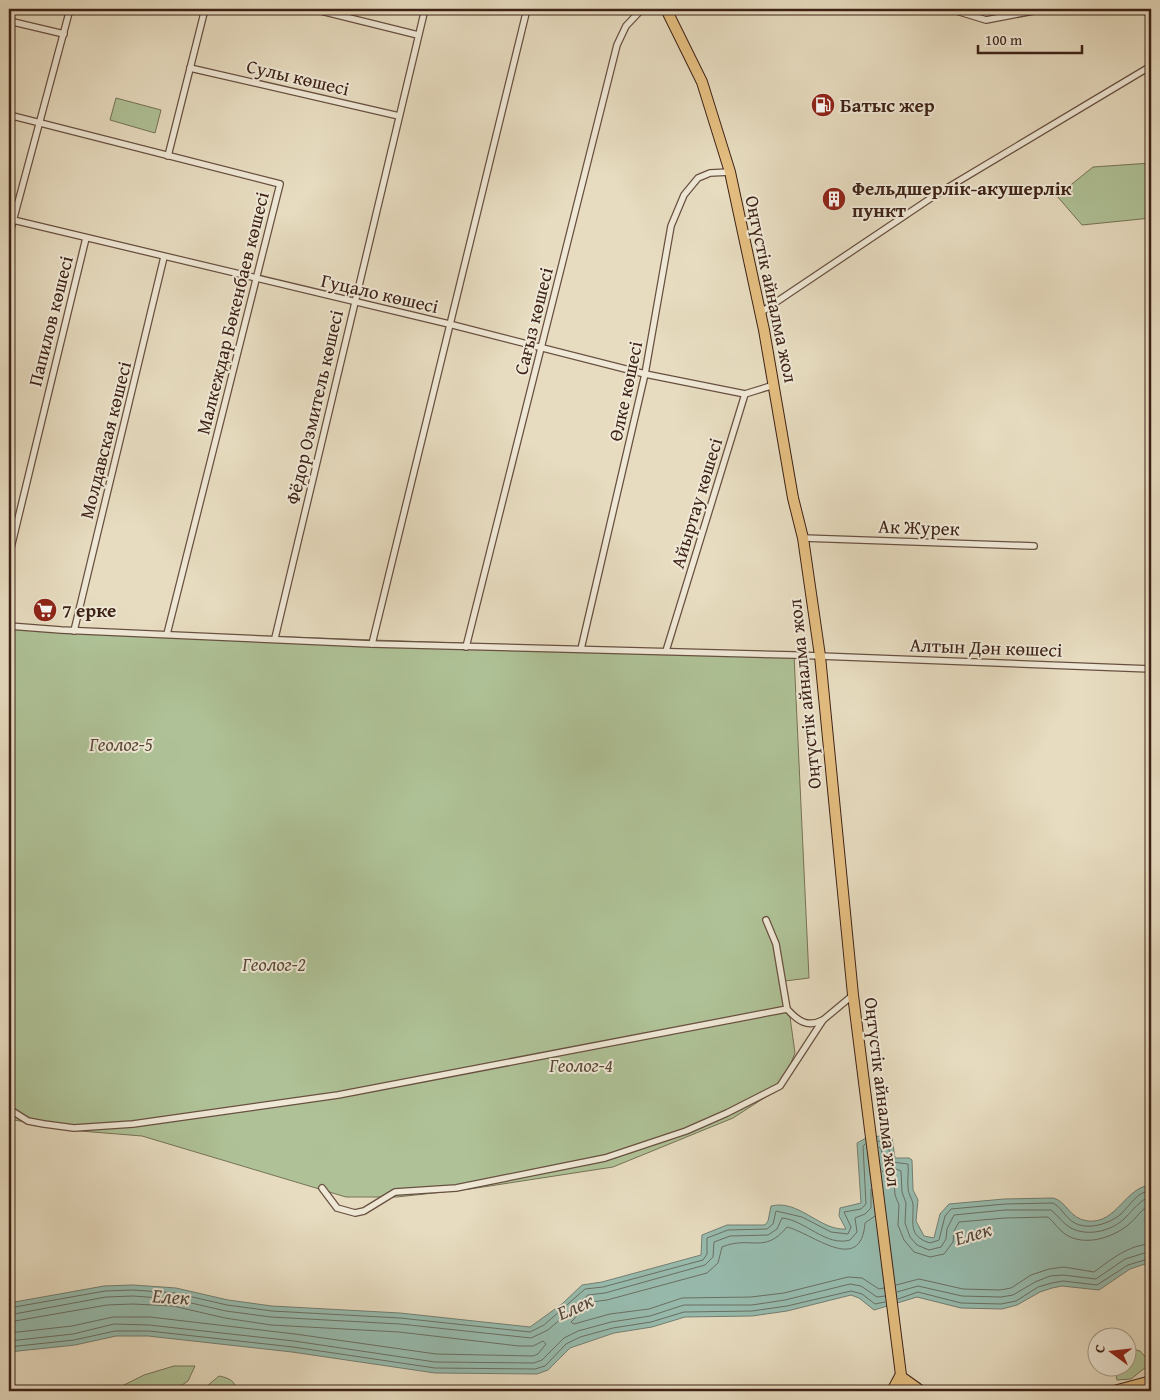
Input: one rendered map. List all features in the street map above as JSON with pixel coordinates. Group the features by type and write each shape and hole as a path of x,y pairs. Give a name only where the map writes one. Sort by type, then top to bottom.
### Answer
{"highway":[{"name":"Оңтүстік айналма жол","path":"666,9 702,82 730,172 774,385 793,498 803,538 820,656 853,995 903,1391"},
{"path":"892,1391 900,1372 921,1391"},
{"path":"1114,1391 1151,1381"}],"street":[{"path":"9,236 11,219 40,123 70,9"},
{"path":"168,156 205,9"},
{"path":"313,9 418,35"},
{"name":"Фёдор Озмитель көшесі","path":"276,638 354,302 425,9"},
{"path":"372,644 527,9"},
{"name":"Сағыз көшесі","path":"466,647 617,45 626,26 642,9"},
{"path":"950,9 986,20 1044,9"},
{"path":"9,21 64,34"},
{"path":"760,313 937,194 1151,66"},
{"name":"Сулы көшесі","path":"190,68 399,116"},
{"name":"Малкеждар Бөкенбаев көшесі","path":"9,115 280,184 166,634"},
{"name":"Өлке көшесі","path":"581,649 645,374 671,226 676,209 692,184 702,175 730,172"},
{"name":"Гуцало көшесі","path":"11,219 449,324 645,374 745,394"},
{"name":"Папилов көшесі","path":"9,556 86,238"},
{"name":"Молдавская көшесі","path":"74,630 164,257"},
{"path":"745,394 774,385"},
{"name":"Айыртау көшесі","path":"666,651 745,394"},
{"name":"Ак Журек","path":"803,538 1034,546"},
{"name":"Алтын Дән көшесі","path":"9,626 372,644 666,651 1151,669"},
{"path":"766,920 776,944 787,1008 804,1023 814,1024 823,1020 853,995"},
{"path":"9,1109 28,1121 74,1128 133,1124 338,1095 787,1008"},
{"path":"322,1188 337,1208 356,1213 364,1211 395,1192 456,1188 617,1155 719,1117 780,1086 823,1020"}],"green space":[{"path":"116,98 161,110 155,133 110,120"},
{"path":"1151,163 1151,218 1082,225 1057,196 1093,167"},
{"path":"9,627 794,655 809,978 785,981 795,1053 781,1087 733,1118 613,1167 470,1189 397,1197 346,1197 142,1136 68,1130 9,1119"},
{"path":"1138,1350 1140,1351 1151,1363 1138,1373"},
{"path":"174,1366 195,1366 188,1381 179,1387 178,1391 101,1391 116,1389 144,1375"},
{"path":"219,1376 231,1380 235,1385 236,1391 193,1391 207,1386"},
{"path":"1117,1378 1132,1378 1131,1379 1117,1380"}],"water":[{"name":"Елек","path":"882,1136 892,1138 895,1158 909,1158 912,1160 913,1190 918,1200 916,1221 924,1236 934,1238 940,1214 949,1204 1004,1199 1053,1198 1062,1203 1076,1217 1088,1221 1106,1217 1134,1192 1142,1187 1151,1185 1151,1262 1130,1269 1099,1290 1062,1286 1040,1292 1017,1305 1002,1309 961,1308 917,1297 874,1310 859,1298 851,1295 787,1311 752,1316 685,1317 652,1327 614,1333 570,1348 548,1370 537,1374 435,1373 292,1352 148,1336 116,1336 75,1345 9,1352 9,1303 104,1286 133,1285 176,1288 228,1300 272,1306 400,1313 530,1327 562,1304 582,1285 602,1282 701,1255 702,1235 727,1225 765,1225 768,1221 771,1206 791,1207 827,1225 846,1229 839,1216 840,1208 861,1203 857,1143 868,1137"}],"place":[{"name":"Батыс жер","path":"823,105"},
{"name":"Фельдшерлік-акушерлік пункт","path":"834,199"},
{"name":"7 ерке","path":"45,610"}],"park label":[{"name":"Геолог-5","path":"121,744"},
{"name":"Геолог-2","path":"274,964"},
{"name":"Геолог-4","path":"581,1065"}]}
